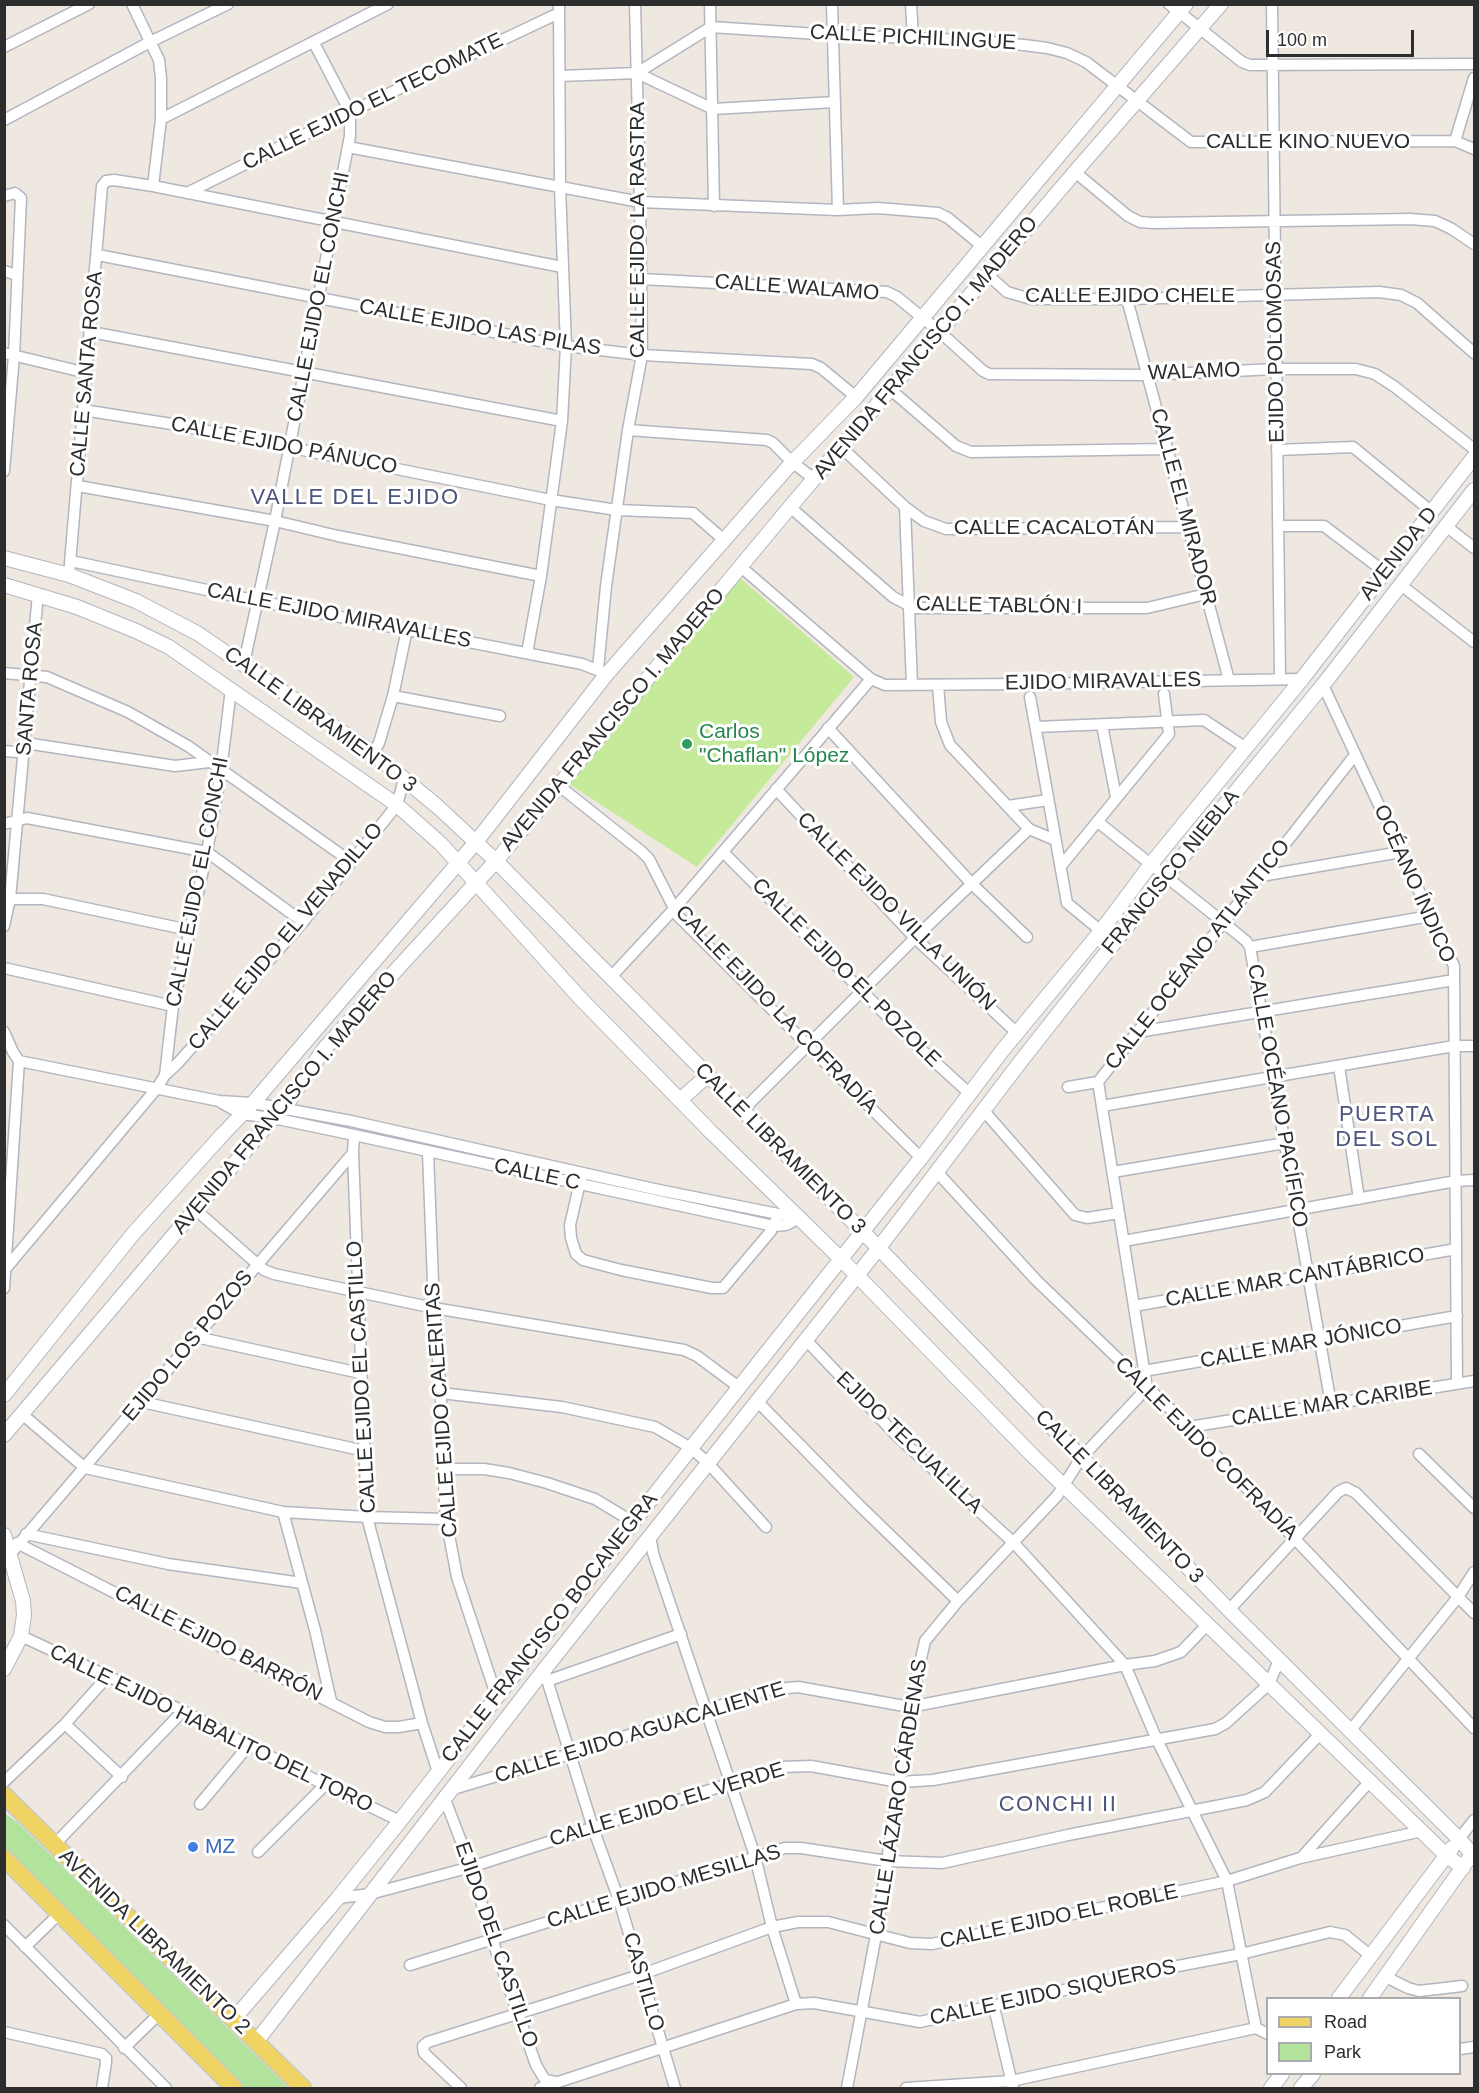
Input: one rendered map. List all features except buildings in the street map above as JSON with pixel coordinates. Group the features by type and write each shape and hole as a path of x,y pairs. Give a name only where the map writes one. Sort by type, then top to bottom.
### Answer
{"main road":[{"name":"AVENIDA LIBRAMIENTO 2","path":"4,1796 303,2088"},
{"name":"AVENIDA LIBRAMIENTO 2","path":"4,1858 234,2088"}],"street":[{"path":"4,47 89,4"},
{"path":"132,4 159,60 161,119 153,186 562,267"},
{"path":"4,120 150,42 228,4"},
{"path":"161,119 388,4"},
{"name":"CALLE EJIDO LA RASTRA","path":"602,672 606,586 628,430 642,355 635,4"},
{"path":"710,4 714,206"},
{"path":"832,4 838,210"},
{"path":"911,4 912,38"},
{"name":"AVENIDA FRANCISCO I. MADERO","path":"4,1435 284,1108 324,1050 496,861 790,507 1221,4"},
{"name":"EJIDO POLOMOSAS","path":"1272,4 1280,679"},
{"path":"1178,7 1201,29 1242,62 1250,65 1474,64"},
{"name":"AVENIDA FRANCISCO I. MADERO","path":"4,1395 133,1234 253,1103 476,842 602,672 724,540 792,462 856,397 1118,85 1178,7"},
{"path":"527,653 541,576 562,421 566,346 560,187 559,9"},
{"name":"CALLE EJIDO EL TECOMATE","path":"187,193 559,9"},
{"path":"637,73 711,27"},
{"name":"CALLE PICHILINGUE","path":"711,27 965,40 1047,48 1078,58 1139,101"},
{"path":"314,43 350,112"},
{"path":"560,76 637,73 713,109 835,102"},
{"path":"1474,78 1455,141 1474,149"},
{"name":"CALLE KINO NUEVO","path":"1139,101 1191,142 1455,141"},
{"name":"CALLE EJIDO EL CONCHI","path":"244,663 275,521 317,298 334,223 348,147 350,112"},
{"path":"348,147 640,202 838,210 878,208 938,213 948,218 982,247"},
{"path":"1075,172 1128,216 1140,222 1410,219 1434,221 1452,229 1474,244"},
{"name":"CALLE SANTA ROSA","path":"69,575 98,255 102,186 106,181 114,180 153,186"},
{"path":"4,196 15,193 21,198 17,275 9,354 5,470"},
{"name":"CALLE EJIDO LAS PILAS","path":"98,255 566,346 642,355 812,364 821,368 856,397"},
{"path":"4,271 17,275"},
{"name":"CALLE EJIDO CHELE","path":"988,275 1007,292 1030,299 1127,299 1379,292 1401,295 1417,303 1474,352"},
{"name":"CALLE WALAMO","path":"641,279 875,290 897,297 940,332"},
{"name":"CALLE EL MIRADOR","path":"1127,299 1229,680"},
{"path":"91,332 562,421"},
{"name":"WALAMO","path":"940,332 989,374 1147,375 1276,369 1356,369 1375,374 1474,448"},
{"path":"9,354 87,373"},
{"path":"891,390 956,446 971,452 1167,449"},
{"name":"CALLE EJIDO PÁNUCO","path":"83,410 178,425 551,500 617,510 693,513 724,540"},
{"path":"628,430 767,440 814,479"},
{"path":"1277,450 1353,447 1432,512"},
{"name":"CALLE CACALOTÁN","path":"842,448 904,507 924,521 946,529 1188,527"},
{"name":"AVENIDA D","path":"1302,679 1474,457"},
{"path":"78,486 275,521 338,536 541,576"},
{"name":"AVENIDA D","path":"1323,685 1474,490"},
{"name":"CALLE TABLÓN I","path":"790,507 893,597 914,608 1147,608 1206,594"},
{"path":"904,507 912,685"},
{"path":"1278,526 1324,526 1386,573"},
{"path":"1446,526 1474,548"},
{"name":"CALLE LIBRAMIENTO 3","path":"4,558 69,575 136,601 167,616 244,663 373,753 476,842 863,1232 1229,1610 1474,1854"},
{"name":"CALLE EJIDO MIRAVALLES","path":"71,561 258,601 582,664 602,672"},
{"path":"610,978 674,909 871,679 741,567"},
{"name":"CALLE LIBRAMIENTO 3","path":"4,585 77,607 169,647 397,805 441,844 580,998 789,1214 840,1258 1063,1485 1207,1625 1371,1780 1446,1855 1469,1869"},
{"path":"1401,585 1474,642"},
{"name":"SANTA ROSA","path":"4,926 18,821 38,594"},
{"path":"373,753 379,743 393,696 407,629"},
{"path":"4,673 47,677 128,712 188,746 350,861"},
{"name":"EJIDO MIRAVALLES","path":"871,679 885,685 938,685 1302,679"},
{"name":"FRANCISCO NIEBLA","path":"921,1158 1002,1051 1302,679"},
{"path":"938,685 941,722 950,745 1029,829 1055,840"},
{"name":"FRANCISCO NIEBLA","path":"937,1172 1166,877 1323,685"},
{"name":"OCÉANO ÍNDICO","path":"1323,685 1454,966 1457,1384"},
{"name":"CALLE EJIDO EL CONCHI","path":"165,1075 172,1006 207,852 221,771 231,689"},
{"path":"1060,866 1169,734 1164,694"},
{"path":"393,696 500,716"},
{"path":"1030,697 1067,903 1101,931"},
{"path":"1036,727 1204,720 1212,723 1246,748"},
{"path":"1102,724 1116,797"},
{"path":"828,728 972,884 1027,937"},
{"path":"4,751 17,752 32,744 175,766 209,762"},
{"name":"CALLE OCÉANO ATLÁNTICO","path":"1147,1388 1098,1082 1355,755"},
{"name":"CALLE EJIDO EL VENADILLO","path":"6,1267 157,1088 165,1075 303,922 397,805 404,779"},
{"name":"CALLE EJIDO LA COFRADÍA","path":"558,785 631,841 649,859 678,916 921,1158"},
{"name":"CALLE EJIDO VILLA UNIÓN","path":"776,789 915,938 1017,1033"},
{"path":"1008,806 1048,800"},
{"path":"4,824 27,818 207,852 303,922"},
{"name":"CALLE OCÉANO PACÍFICO","path":"1098,822 1246,941 1250,947 1331,1404"},
{"path":"742,1112 915,938 1029,829"},
{"name":"CALLE EJIDO EL POZOLE","path":"723,852 862,991 969,1093"},
{"path":"1261,876 1401,852"},
{"path":"7,899 43,899 189,930"},
{"path":"1250,947 1430,916"},
{"path":"4,968 172,1006"},
{"path":"1138,1032 1454,980"},
{"path":"4,1032 19,1061 4,1288"},
{"path":"1102,1106 1454,1046 1474,1046"},
{"path":"19,1061 219,1101 242,1114"},
{"path":"1339,1066 1359,1199"},
{"path":"680,1100 707,1076"},
{"path":"1068,1087 1098,1082"},
{"name":"CALLE C","path":"219,1101 284,1108 457,1145 581,1178 774,1226 786,1225 789,1214 581,1178 457,1158 354,1135 242,1114"},
{"path":"984,1111 1075,1215 1087,1218 1119,1213"},
{"path":"352,1153 354,1135"},
{"path":"1113,1172 1285,1143"},
{"path":"457,1145 457,1158"},
{"name":"CALLE EJIDO CALERITAS","path":"428,1152 446,1519 457,1577 497,1698"},
{"name":"EJIDO LOS POZOS","path":"11,1552 142,1402 352,1153"},
{"name":"CALLE EJIDO EL CASTILLO","path":"352,1153 367,1517 422,1723 438,1772"},
{"name":"CALLE FRANCISCO BOCANEGRA","path":"233,2020 338,1898 400,1821 840,1258 921,1158"},
{"name":"CALLE FRANCISCO BOCANEGRA","path":"256,2042 447,1793 546,1675 650,1535 937,1172"},
{"name":"CALLE EJIDO COFRADÍA","path":"937,1172 1036,1280 1189,1428 1474,1728"},
{"path":"581,1178 570,1226 576,1254 583,1260 712,1288 723,1288 728,1284 774,1226 789,1214"},
{"path":"1124,1241 1455,1181 1474,1180"},
{"path":"196,1210 264,1270 274,1274 434,1308 684,1350 697,1356 740,1388"},
{"name":"CALLE MAR CANTÁBRICO","path":"1134,1306 1456,1249"},
{"name":"CALLE MAR JÓNICO","path":"1144,1371 1457,1316"},
{"path":"196,1337 360,1372"},
{"name":"EJIDO TECUALILLA","path":"806,1340 896,1435 1014,1543 1125,1665 1157,1740 1227,1881 1256,2028"},
{"name":"CALLE MAR CARIBE","path":"1189,1428 1474,1381"},
{"name":"CALLE LÁZARO CÁRDENAS","path":"847,2088 876,1935 910,1707 925,1641 958,1601 1057,1496 1081,1458 1147,1388"},
{"path":"441,1393 562,1407 661,1430 691,1448 707,1462 766,1527"},
{"path":"757,1401 958,1601"},
{"path":"142,1402 365,1451"},
{"path":"22,1414 85,1468 283,1512 446,1519"},
{"path":"1419,1454 1474,1508"},
{"path":"443,1469 484,1469 547,1483 596,1499 633,1522"},
{"path":"1229,1610 1338,1492 1346,1488 1356,1493 1474,1613"},
{"path":"283,1512 315,1630 331,1701"},
{"path":"26,1534 168,1564 302,1583"},
{"path":"4,1535 11,1552 23,1601 24,1615 21,1636 4,1669"},
{"path":"650,1535 653,1553 755,1856 772,1927 796,2004"},
{"name":"CALLE EJIDO BARRÓN","path":"11,1552 331,1701 369,1722 385,1727 422,1723"},
{"path":"1350,1731 1458,1597 1474,1572"},
{"name":"CALLE EJIDO AGUACALIENTE","path":"447,1793 768,1690 798,1687 910,1707 1155,1661 1181,1652 1207,1625"},
{"path":"546,1675 681,1634"},
{"name":"CALLE EJIDO HABALITO DEL TORO","path":"21,1636 183,1711 325,1785 400,1821"},
{"path":"1269,1684 1279,1660"},
{"name":"CASTILLO","path":"546,1675 593,1828 619,1900 675,2088"},
{"path":"4,1782 64,1724 108,1676"},
{"name":"CALLE EJIDO EL VERDE","path":"338,1898 370,1894 471,1868 729,1782 782,1767 811,1766 899,1782 933,1780 1157,1740 1220,1726 1231,1719 1269,1684"},
{"path":"55,1844 122,1777 183,1711"},
{"path":"64,1724 122,1777"},
{"name":"CALLE EJIDO MESILLAS","path":"410,1965 785,1848 801,1848 887,1861 942,1863 1068,1835 1246,1800 1265,1792 1321,1733"},
{"path":"200,1804 249,1745"},
{"path":"1300,1858 1371,1780"},
{"path":"258,1852 325,1785"},
{"name":"EJIDO DEL CASTILLO","path":"447,1793 517,2014 542,2076 545,2080 558,2082"},
{"path":"1340,1997 1474,1820"},
{"name":"CALLE EJIDO EL ROBLE","path":"461,2088 424,2053 423,2046 428,2042 640,1975 772,1927 798,1922 828,1922 910,1943 932,1944 1227,1881 1300,1858 1422,1831"},
{"path":"1371,1997 1469,1869 1474,1854"},
{"path":"26,1947 60,1913"},
{"path":"4,1925 166,2088"},
{"name":"CALLE EJIDO SIQUEROS","path":"540,2088 796,2004 814,2003 920,2022 1136,1974 1241,1954 1330,1932 1345,1935 1371,1956"},
{"path":"1386,1977 1419,1991 1462,1986"},
{"path":"994,2007 1012,2084"},
{"path":"124,2048 160,2013"},
{"path":"906,2088 1012,2084 1256,2028 1266,2033"},
{"path":"4,2032 102,2054 106,2058 106,2063 102,2088"},
{"path":"1271,2088 1281,2075"},
{"path":"1301,2088 1311,2075"}],"green space":[{"path":"739,577 854,677 697,867 566,782"},
{"path":"4,1813 17,1822 289,2088 239,2088 5,1854"}],"place":[{"name":"Carlos \"Chaflan\" López","path":"687,744"},
{"name":"MZ","path":"193,1847"}],"district":[{"name":"VALLE DEL EJIDO","path":"355,498"},
{"name":"PUERTA DEL SOL","path":"1387,1128"},
{"name":"CONCHI II","path":"1058,1805"}]}
